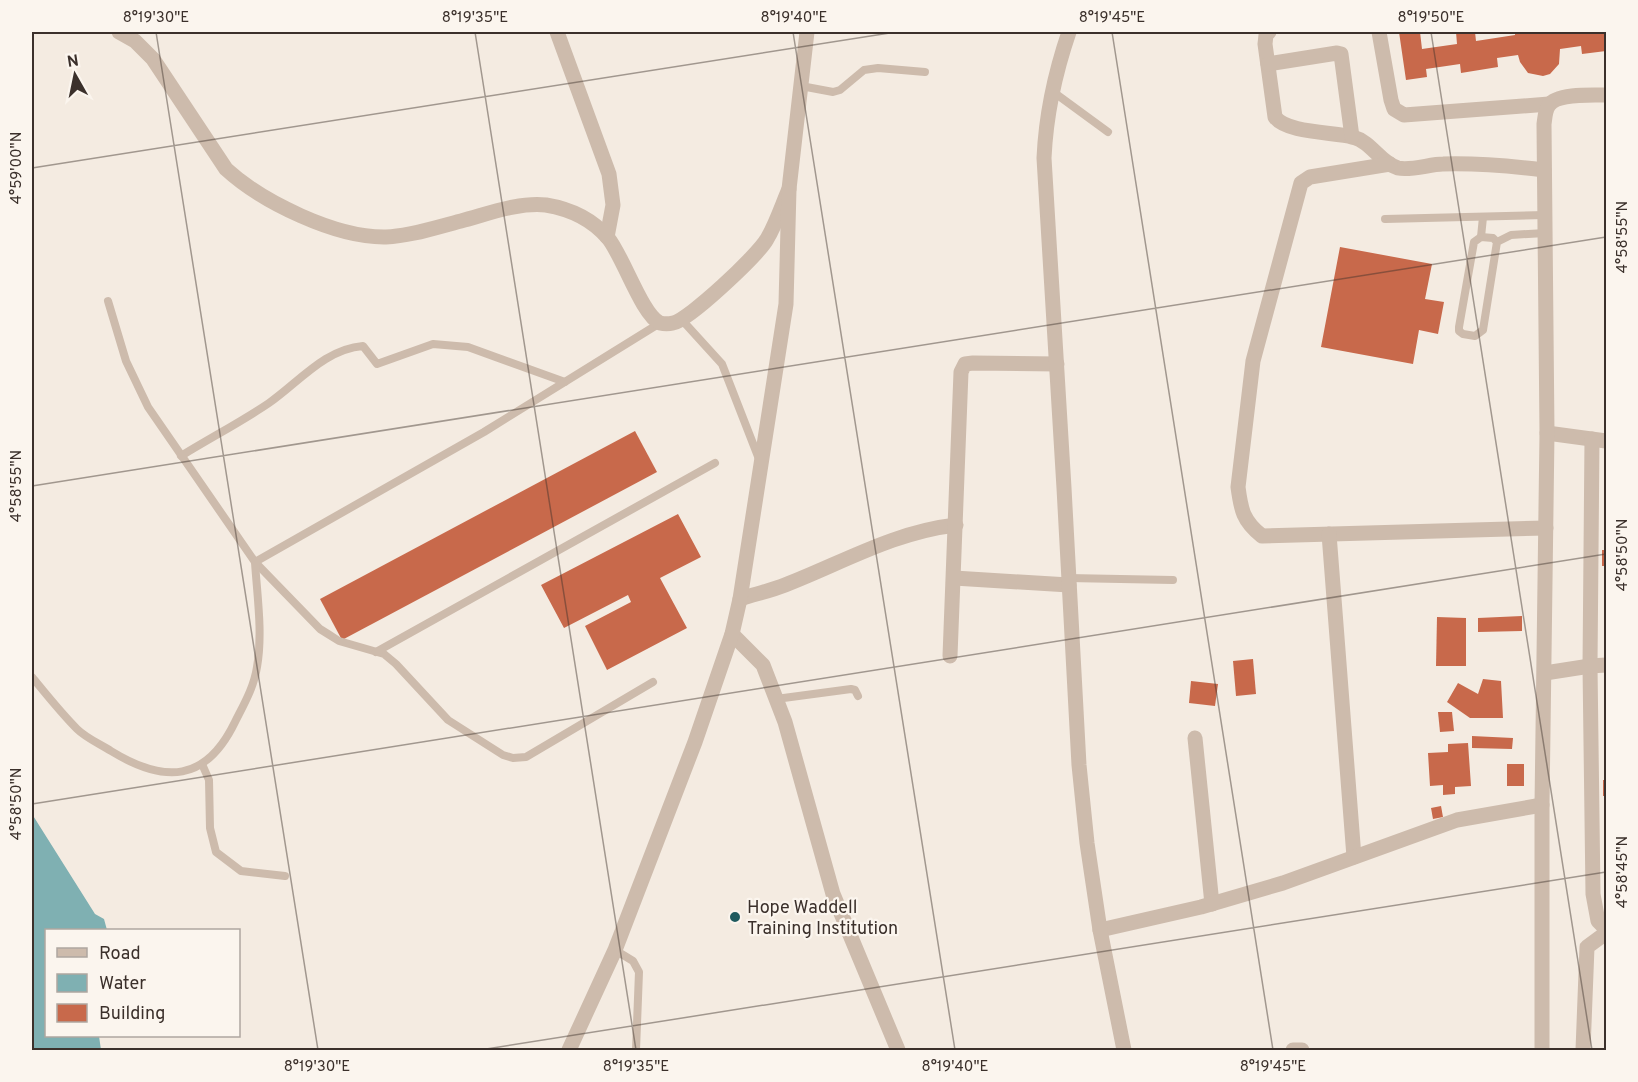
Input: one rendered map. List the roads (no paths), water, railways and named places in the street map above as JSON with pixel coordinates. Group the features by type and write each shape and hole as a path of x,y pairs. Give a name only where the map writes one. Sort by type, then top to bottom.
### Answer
{"street":[{"path":"119,32 135,41 153,59 226,169 242,183 271,200 323,225 364,236 387,237 417,232 523,205 559,207 577,213 607,237 619,254 641,300 660,323 667,324 682,320 748,263 767,239 789,189"},
{"path":"557,32 612,188 613,205 607,237"},
{"path":"569,1050 615,950 695,742 732,634 740,599 786,304 789,189 807,32"},
{"path":"1069,32 1052,91 1045,133 1044,158 1079,765 1087,843 1100,930 1124,1050"},
{"path":"1269,32 1265,39 1275,117 1279,122 1292,127 1352,137 1366,142 1390,164 1400,168 1442,164 1503,165 1544,170"},
{"path":"1379,32 1391,100 1394,109 1404,115 1549,104 1568,97 1606,95"},
{"path":"1268,64 1337,52 1341,54 1352,137"},
{"path":"1542,1050 1542,805 1547,433 1544,124 1545,112 1549,104"},
{"path":"1390,164 1310,177 1300,183 1253,361 1238,487 1240,506 1248,525 1262,536 1546,528"},
{"path":"950,656 961,372 965,364 1057,364"},
{"path":"1547,433 1599,440 1590,666 1593,894 1598,921 1606,929"},
{"path":"740,599 783,586 892,539 933,527 956,525"},
{"path":"1329,534 1354,857"},
{"path":"954,578 1068,581"},
{"path":"732,634 763,665 785,722 833,894 898,1050"},
{"path":"1545,673 1606,665"},
{"path":"1195,738 1212,904"},
{"path":"1100,930 1212,904 1283,883 1458,820 1542,805"},
{"path":"1583,1050 1587,947 1606,933"},
{"path":"1293,1050 1302,1050"}],"lane":[{"path":"801,86 833,92 840,90 864,70 878,68 925,72"},
{"path":"1052,91 1108,132"},
{"path":"1385,219 1545,216"},
{"path":"1481,237 1483,217"},
{"path":"1497,242 1511,235 1545,233"},
{"path":"1481,237 1493,238 1497,242 1483,330 1475,336 1463,334 1459,331 1459,327 1474,242 1481,237"},
{"path":"108,301 126,361 148,407 255,562 320,629 339,641 384,654 448,720 503,755 513,758 526,757 653,682"},
{"path":"682,320 722,364 760,461"},
{"path":"255,562 484,432 660,323"},
{"path":"181,456 269,403 333,353 353,347 363,346 377,364 433,344 468,348 565,382"},
{"path":"376,652 716,464"},
{"path":"32,677 78,730 120,756 159,772 177,773 202,764 226,741 251,690 257,666 255,562"},
{"path":"1068,581 1173,580"},
{"path":"776,699 851,689 855,690 858,696"},
{"path":"202,764 209,780 210,828 216,852 241,871 285,876"},
{"path":"615,950 633,962 639,972 636,1050"}],"water":[{"path":"32,814 95,914 104,919 107,929 45,929 45,1037 99,1037 101,1050 32,1050"}],"place":[{"name":"Hope Waddell Training Institution","path":"735,917"}]}
